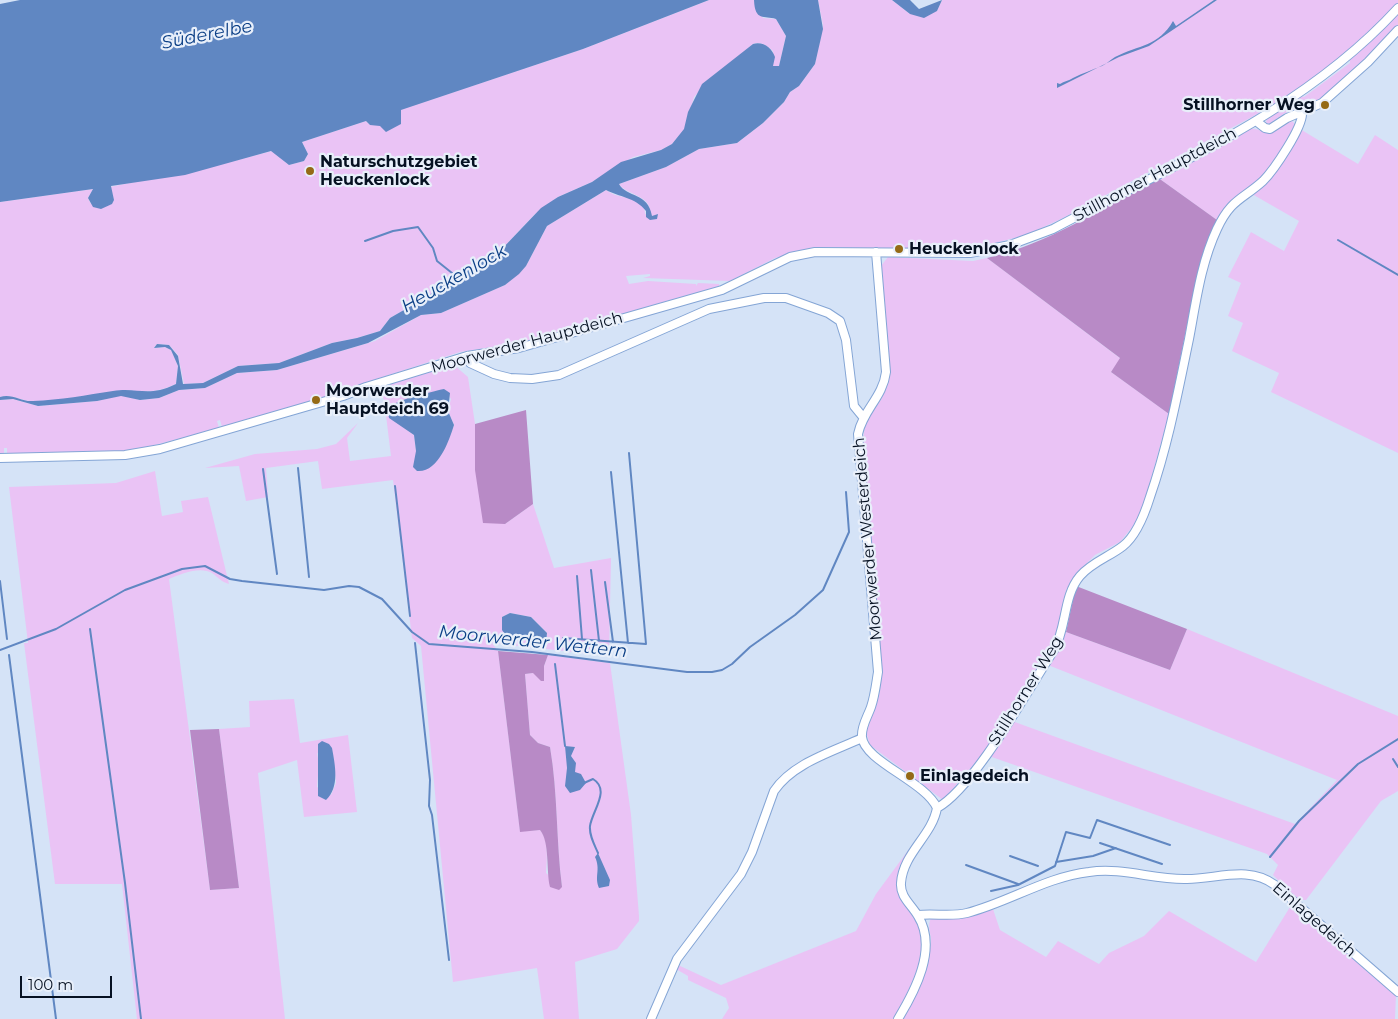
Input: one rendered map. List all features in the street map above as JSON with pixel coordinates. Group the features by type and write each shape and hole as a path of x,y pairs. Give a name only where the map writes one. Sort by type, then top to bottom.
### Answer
{"street":[{"name":"Stillhorner Hauptdeich","path":"876,252 970,253 1026,240 1053,229 1256,121 1333,69 1368,39 1398,8"},
{"path":"1256,121 1264,128 1270,129 1288,118 1322,103 1368,62 1398,30"},
{"name":"Stillhorner Weg","path":"918,916 902,894 903,871 931,824 937,808 946,803 980,764 1054,650 1061,638 1072,590 1080,575 1097,561 1124,545 1136,530 1150,498 1167,442 1200,281 1212,242 1221,220 1234,202 1270,173 1300,125 1302,113"},
{"name":"Moorwerder Hauptdeich","path":"0,458 125,455 160,449 343,396 366,387 467,356 519,348 722,290 790,257 815,252 876,252"},
{"path":"863,418 883,389 886,372 876,252"},
{"name":"Moorwerder Westerdeich","path":"467,356 470,363 494,374 510,378 539,378 559,375 579,368 691,316 754,299 775,297 792,299 834,316 843,328 854,406 863,418 858,444 878,672 876,691 862,730 862,738"},
{"path":"651,1019 677,959 741,874 752,852 774,791 790,773 862,738 872,753 928,795 937,808"},
{"name":"Einlagedeich","path":"918,916 966,913 995,905 1058,879 1088,872 1124,871 1163,878 1181,879 1246,874 1261,877 1275,885 1398,992"},
{"path":"898,1019 913,990 925,956 926,937 918,916"}],"shaded area":[{"path":"709,0 754,0 763,18 776,19 786,36 779,66 773,66 773,51 761,44 753,44 727,67 715,74 694,97 685,129 672,144 661,150 633,157 592,182 558,197 534,215 500,251 390,318 380,331 332,343 279,363 238,366 203,383 184,384 178,355 169,345 157,344 154,348 165,347 171,350 178,366 176,384 167,388 150,391 121,391 40,402 8,396 0,397 0,202 93,189 88,198 91,204 113,197 110,187 226,163 272,151 289,165 304,161 308,154 302,142 366,121 370,125 401,124 400,110 583,49"},
{"path":"818,0 892,0 910,14 937,11 942,0 1214,0 1186,20 1217,0 1398,0 1398,5 1342,59 1278,103 1061,219 1026,235 979,247 943,250 814,247 775,258 730,281 643,278 650,276 650,274 626,276 629,284 648,281 696,284 696,286 698,283 719,284 719,286 524,342 460,352 370,381 346,391 222,427 220,420 217,421 219,428 132,451 7,455 7,448 4,448 4,455 0,455 0,400 13,399 38,406 97,401 121,395 140,400 159,398 179,390 205,388 237,373 277,370 375,341 421,315 441,313 505,285 526,266 547,226 606,190 637,201 644,208 645,214 653,216 650,214 650,208 643,199 622,188 619,184 666,167 699,149 737,143 763,123 784,102 790,92 799,86 815,64 823,25"},
{"path":"1398,12 1398,25 1356,68 1318,101 1285,113 1269,124 1266,123 1267,118 1301,96 1304,97 1350,63 1350,60"},
{"path":"1292,121 1295,124 1295,128 1270,168 1259,180 1231,202 1217,220 1157,177 1247,129 1270,132"},
{"path":"1300,129 1358,164 1375,135 1398,150 1398,453 1271,392 1279,373 1232,351 1243,323 1228,316 1241,283 1228,277 1251,232 1284,251 1299,221 1252,194"},
{"path":"1157,177 1217,220 1196,281 1169,414 1111,372 1120,358 987,258 1032,244 1075,224"},
{"path":"888,257 973,261 987,258 1121,359 1111,372 1169,414 1143,507 1133,526 1120,542 1095,555 1077,573 1066,590 1057,634 1047,655 984,753 943,800 870,745 866,732 880,691 881,672 863,442 865,424 882,398 890,371 881,266"},
{"path":"454,365 468,377 475,424 475,470 505,524 533,504 554,568 611,558 609,656 492,643 498,651 520,831 540,830 543,834 547,856 546,873 562,887 550,747 538,743 530,735 525,674 533,673 544,666 548,655 610,663 631,815 639,921 617,949 575,962 579,1019 544,1019 537,968 453,982 421,646 412,638 393,480 322,489 318,461 266,468 268,497 246,501 239,466 205,468 255,454 317,449 336,444 358,423 347,438 350,461 391,456 384,399 371,390","holes":["444,389 451,399 448,411 454,425 440,456 416,451 414,435 398,423 389,406","510,613 531,617 547,633 547,641 528,638 522,641 513,640 502,630 502,617"]},
{"path":"526,410 533,504 505,524 483,523 475,470 475,424"},
{"path":"155,471 162,516 183,512 181,501 208,497 229,584 212,573 202,570 169,579 210,890 239,888 219,729 250,727 249,701 294,699 300,743 348,735 357,812 304,817 297,760 258,773 285,1019 137,1019 122,884 55,884 24,643 28,643 9,487 116,483","holes":["317,753 334,763 336,783 331,795 317,787 319,763"]},
{"path":"1076,586 1187,629 1170,670 1066,632"},
{"path":"1187,629 1398,716 1398,791 1381,801 1306,900 1298,900 1273,875 1278,865 1267,854 989,756 1012,721 1295,824 1337,780 1048,665 1066,632 1170,670"},
{"path":"498,651 548,655 544,666 544,681 541,681 533,673 525,674 530,735 538,743 550,747 562,887 559,890 550,887 547,849 540,830 520,832"},
{"path":"219,729 239,888 210,890 190,730"},
{"path":"926,826 907,853 899,869 897,881 902,899 917,922 923,940 917,970 908,992 893,1019 722,1019 729,1008 726,998 688,980 688,976 676,969 678,965 721,985 856,931 876,894"},
{"path":"1290,907 1396,994 1395,1019 902,1019 917,992 925,972 930,951 929,927 931,918 956,918 993,909 1000,930 1046,957 1058,941 1099,964 1109,953 1144,936 1169,911 1256,962"}],"water":[{"name":"Süderelbe","path":"20,0 709,0 583,49 401,110 401,124 386,132 380,126 370,125 366,121 302,142 308,154 304,161 289,165 271,151 185,175 111,186 114,200 112,204 101,209 93,207 88,198 93,189 0,202 0,4"},
{"name":"Heuckenlock","path":"754,0 818,0 823,29 815,64 799,86 790,92 784,102 763,123 737,143 699,149 666,167 619,184 627,192 642,199 650,208 652,216 658,214 657,219 650,220 646,217 646,211 642,206 606,190 547,226 526,266 505,285 441,313 421,315 368,343 277,370 237,373 205,388 179,390 159,398 140,400 121,396 97,401 38,406 13,399 0,400 0,397 4,396 33,401 122,390 150,391 166,388 176,384 178,366 171,350 165,347 154,348 157,344 169,345 178,356 183,384 203,383 238,366 279,363 332,343 380,331 390,318 430,295 434,289 500,251 541,208 558,197 592,182 621,162 661,150 672,144 684,129 688,112 702,84 753,44 764,44 769,48 775,57 773,66 779,66 786,36 776,19 758,15"},
{"path":"892,0 910,0 919,9 942,0 937,11 924,18 910,14"},
{"path":"1214,0 1217,0 1149,46 1106,64 1115,57 1155,40 1173,21 1176,26"},
{"path":"1097,68 1057,88 1057,83 1060,84"},
{"path":"444,389 450,393 448,411 454,425 452,432 437,462 431,467 417,471 413,467 416,451 414,435 389,418 387,409 397,403 422,394"},
{"path":"510,613 531,617 547,633 546,643 537,643 528,638 522,641 508,639 502,630 502,617"},
{"path":"322,741 329,744 332,748 335,768 335,782 326,800 318,796 318,744"},
{"path":"565,746 575,747 571,756 576,763 575,772 581,774 586,783 580,790 570,793 565,786 567,768"},
{"path":"598,853 610,880 609,886 599,888 595,857"}],"waterway":[{"path":"365,241 393,231 418,227 433,248 437,261 457,277"},
{"path":"1338,240 1398,275"},
{"path":"563,638 646,644 629,453"},
{"path":"298,468 309,577"},
{"path":"263,469 277,574"},
{"path":"611,472 628,643"},
{"path":"395,486 410,616"},
{"name":"Moorwerder Wettern","path":"0,650 56,629 125,590 182,569 205,566 230,579 242,581 324,590 349,586 359,587 382,599 412,632 429,644 532,652 687,672 712,672 722,670 732,664 750,647 795,615 823,590 849,532 846,492"},
{"path":"591,570 599,641"},
{"path":"577,576 582,639"},
{"path":"0,581 7,639"},
{"path":"605,582 613,642"},
{"path":"90,629 125,883 141,1019"},
{"path":"415,643 430,780 429,806 432,815 449,960"},
{"path":"9,655 56,1019"},
{"path":"555,664 565,746"},
{"path":"1270,857 1299,821 1358,764 1398,739"},
{"path":"1393,759 1398,767"},
{"path":"584,783 593,779 600,789 599,801 590,826 591,836 598,853"},
{"path":"991,891 1018,885 1055,866 1066,832 1090,838 1097,820 1170,845"},
{"path":"1100,843 1162,864"},
{"path":"1056,862 1093,856 1116,848"},
{"path":"1010,856 1038,866"},
{"path":"966,865 1018,884"}],"place":[{"name":"Stillhorner Weg","path":"1325,105"},
{"name":"Naturschutzgebiet Heuckenlock","path":"310,171"},
{"name":"Heuckenlock","path":"899,249"},
{"name":"Moorwerder Hauptdeich 69","path":"316,400"},
{"name":"Einlagedeich","path":"910,776"}]}
